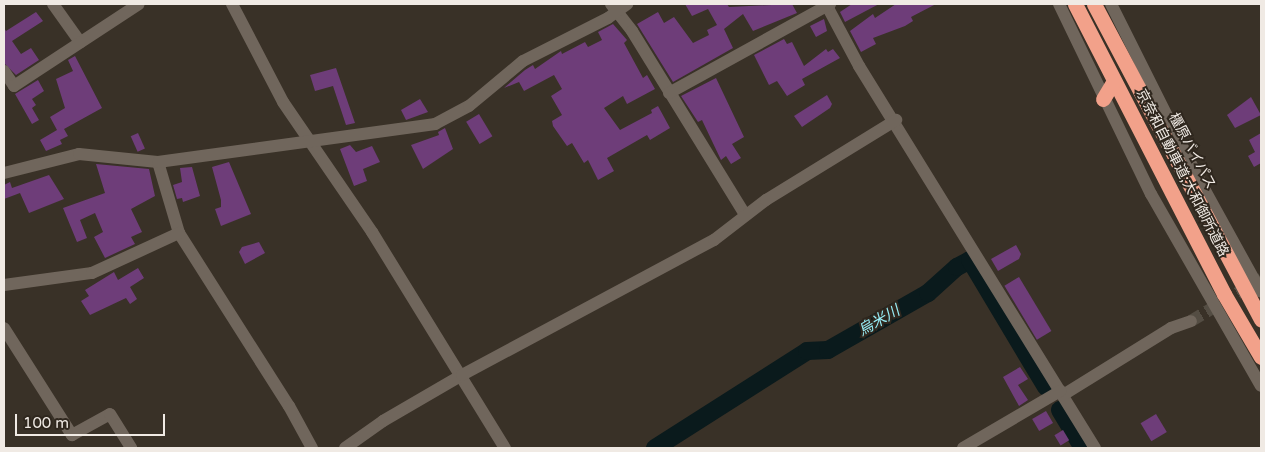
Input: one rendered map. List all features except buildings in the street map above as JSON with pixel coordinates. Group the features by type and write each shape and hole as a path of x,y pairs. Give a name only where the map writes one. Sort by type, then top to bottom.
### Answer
{"highway":[{"path":"1075,4 1224,294 1261,356"},
{"name":"京奈和自動車道;大和御所道路","path":"1079,4 1158,165 1261,356"},
{"name":"京奈和自動車道;大和御所道路","path":"1094,4 1261,320"},
{"name":"橿原バイパス","path":"1098,4 1261,311"},
{"path":"1103,99 1114,81"}],"street":[{"path":"53,4 80,42"},
{"path":"4,71 14,86 60,59 80,42 139,4"},
{"path":"232,4 283,102 372,232 505,448"},
{"path":"1060,4 1103,99 1176,240 1261,386"},
{"path":"1111,4 1197,176 1261,292"},
{"path":"669,93 829,5 859,66 896,120 1095,448"},
{"path":"4,173 79,154 158,162 310,144 435,124 469,106 523,61 618,6 669,93 745,215"},
{"path":"345,448 383,421 462,376 714,240 745,215 896,120"},
{"path":"158,162 179,233 290,406 312,448"},
{"path":"4,285 92,273 179,233"},
{"path":"963,448 1171,328 1191,320"},
{"path":"4,328 72,435 110,414 131,448"}],"waterway":[{"name":"烏米川","path":"655,448 807,351 828,350 928,293 957,267 970,260 1046,387"},
{"name":"烏米川","path":"1060,410 1083,448"}],"tunnel":[{"path":"1191,321 1261,279"}]}
